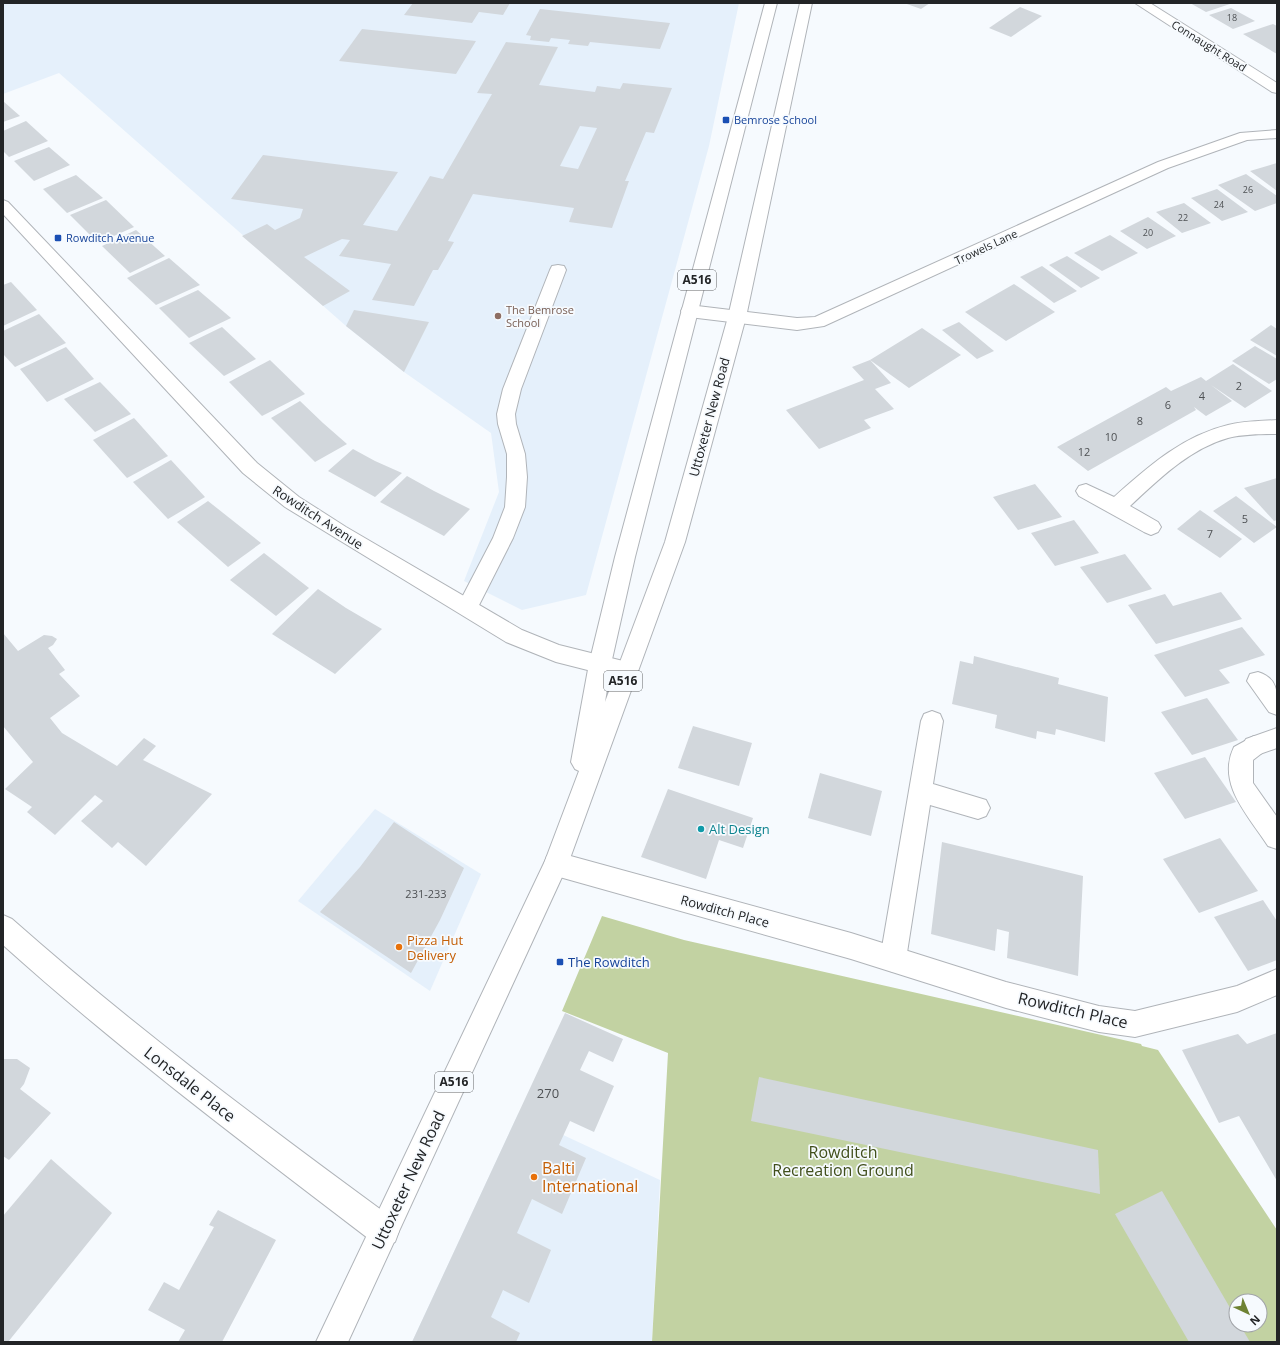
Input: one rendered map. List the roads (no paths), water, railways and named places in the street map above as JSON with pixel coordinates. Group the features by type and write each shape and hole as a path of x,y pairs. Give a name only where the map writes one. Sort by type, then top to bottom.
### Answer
{"street":[{"name":"Uttoxeter New Road","path":"572,820 600,664 626,557 689,311 771,3"},
{"name":"Uttoxeter New Road","path":"332,1342 556,864 675,542 737,317 806,3"},
{"name":"Connaught Road","path":"1141,3 1277,89"},
{"name":"Trowels Lane","path":"689,311 797,324 818,322 829,319 1163,165 1245,136 1277,134"},
{"name":"Rowditch Avenue","path":"3,206 268,484 292,502 338,532 533,645 556,654 627,671"},
{"path":"468,607 503,538 515,507 518,477 516,454 506,424 506,414 512,388 558,270"},
{"path":"1116,508 1174,459 1206,439 1235,430 1277,427"},
{"path":"1086,491 1151,527"},
{"path":"1258,681 1277,705"},
{"path":"893,959 932,721"},
{"path":"1277,738 1254,746 1242,754 1240,767 1242,786 1277,838"},
{"path":"921,791 978,808"},
{"name":"Rowditch Place","path":"556,864 893,959 1006,995 1099,1019 1135,1024 1237,999 1277,982"},
{"name":"Lonsdale Place","path":"3,928 58,978 206,1099 384,1231"}],"place":[{"name":"Bemrose School","path":"726,120"},
{"name":"Rowditch Avenue","path":"58,238"},
{"name":"The Bemrose School","path":"498,316"},
{"name":"Alt Design","path":"701,829"},
{"name":"Pizza Hut Delivery","path":"399,947"},
{"name":"The Rowditch","path":"560,962"},
{"name":"Balti International","path":"534,1177"}],"park label":[{"name":"Rowditch Recreation Ground","path":"843,1161"}]}
